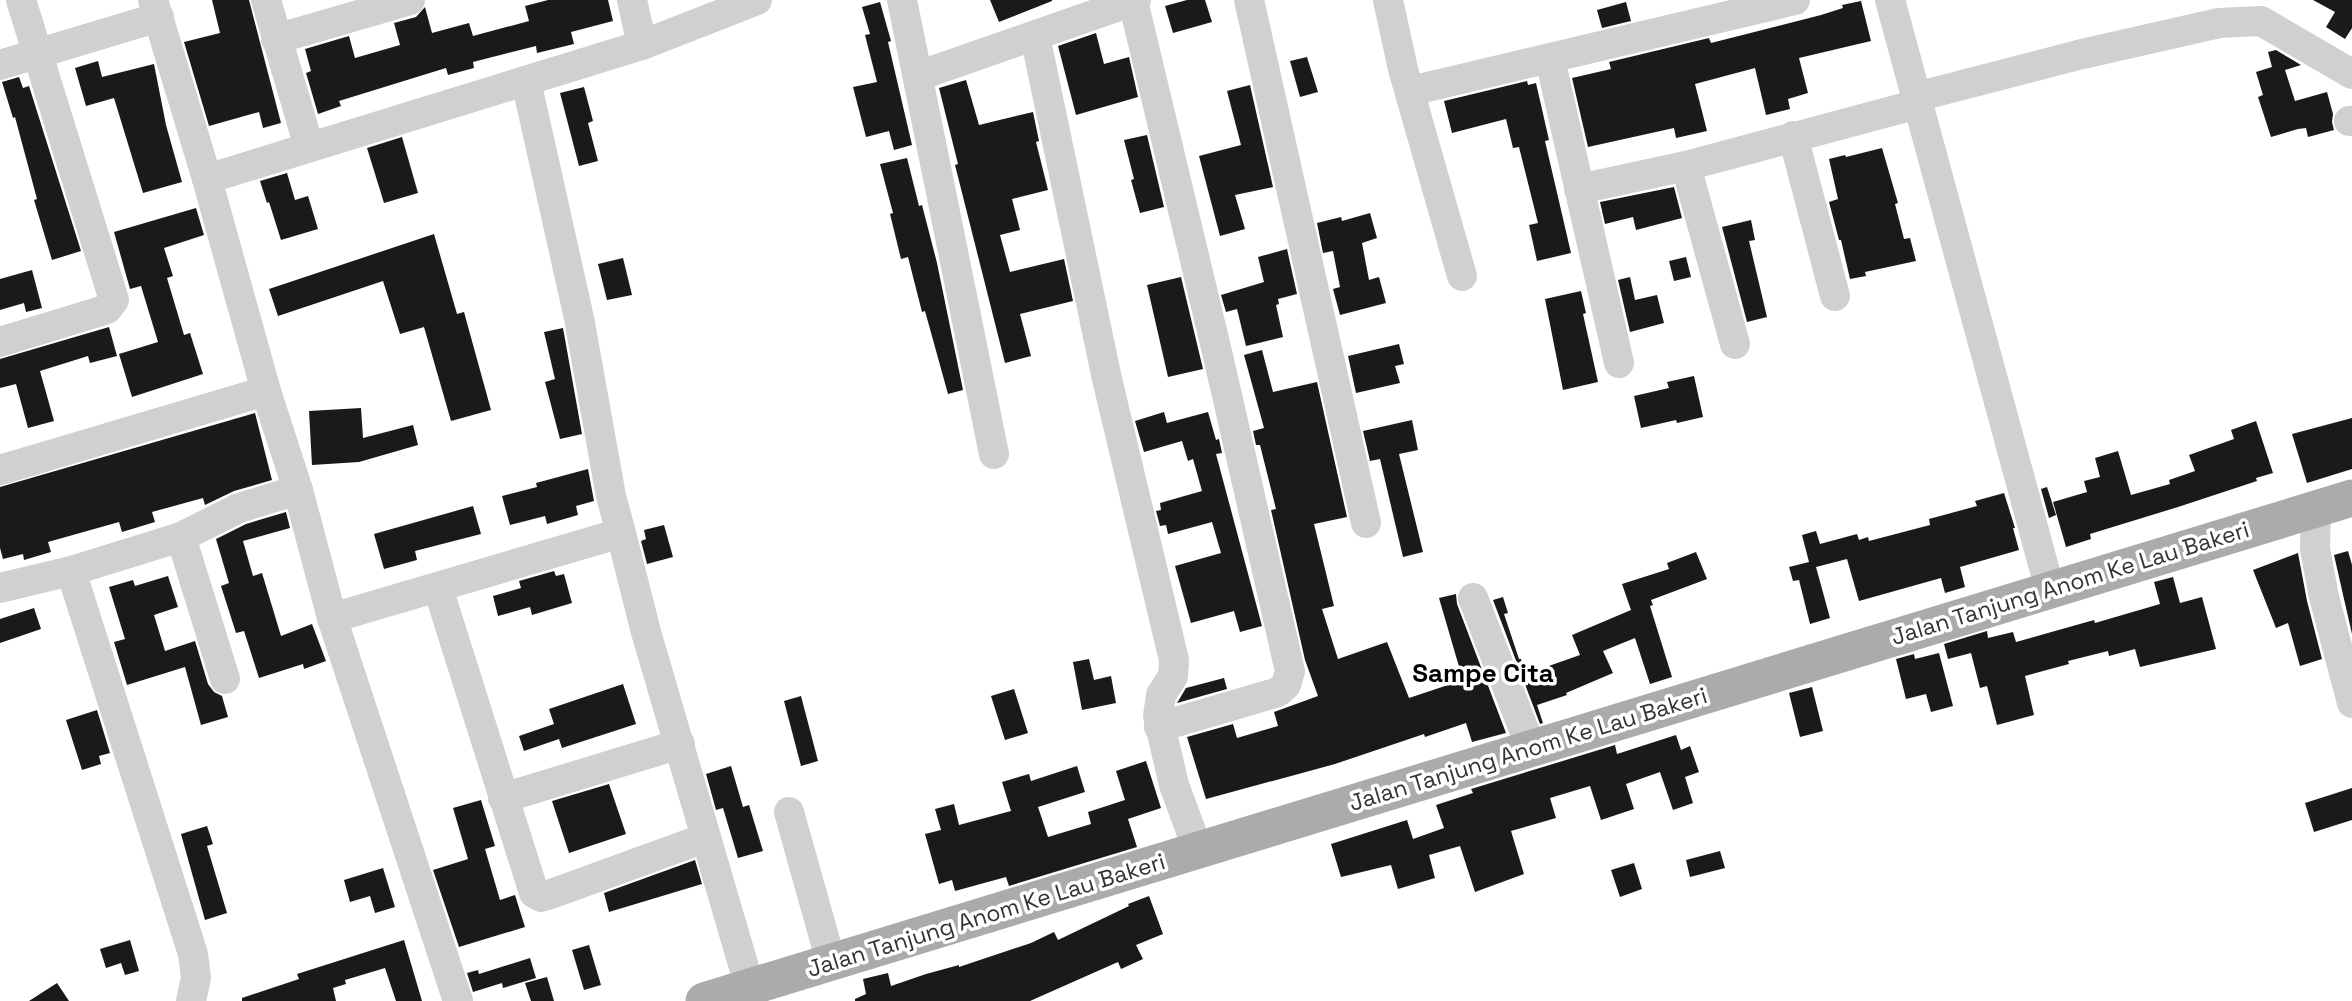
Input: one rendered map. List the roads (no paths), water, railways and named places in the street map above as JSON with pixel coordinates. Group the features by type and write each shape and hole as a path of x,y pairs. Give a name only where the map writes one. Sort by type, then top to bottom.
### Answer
{"main road":[{"name":"Jalan Tanjung Anom Ke Lau Bakeri","path":"704,1001 752,975 831,962 2352,498"}],"street":[{"path":"0,342 107,309 114,300 21,0"},
{"path":"266,0 309,148"},
{"path":"276,39 410,0"},
{"path":"632,0 642,44"},
{"path":"207,179 642,44 723,7 757,0"},
{"path":"902,0 994,454"},
{"path":"1249,0 1366,523"},
{"path":"1388,0 1403,69 1462,276"},
{"path":"1410,92 1795,0"},
{"path":"1891,0 2050,590"},
{"path":"918,76 1135,1 1290,671 1286,685 1278,692 1160,727"},
{"path":"0,65 37,54 156,9 266,391 298,490 332,618 458,1001"},
{"path":"1579,189 1686,166 2077,55 2219,23 2261,21 2352,74"},
{"path":"1035,36 1107,379 1174,660 1173,676 1161,695 1158,716 1174,785 1198,850"},
{"path":"1550,59 1619,363"},
{"path":"526,81 579,318 611,496 646,632 705,838 752,975"},
{"path":"1793,136 1835,296"},
{"path":"1686,166 1735,344"},
{"path":"0,470 266,391"},
{"path":"0,588 71,571 181,537 239,508 298,490"},
{"path":"2316,508 2315,549 2324,597 2352,703"},
{"path":"332,618 621,533"},
{"path":"181,537 225,679"},
{"path":"71,571 193,954 197,978 191,1001"},
{"path":"438,587 529,886 534,893 541,897 705,838"},
{"path":"1474,598 1531,748"},
{"path":"503,798 680,744"},
{"path":"789,812 831,962"}],"district":[{"name":"Sampe Cita","path":"1483,673"}]}
